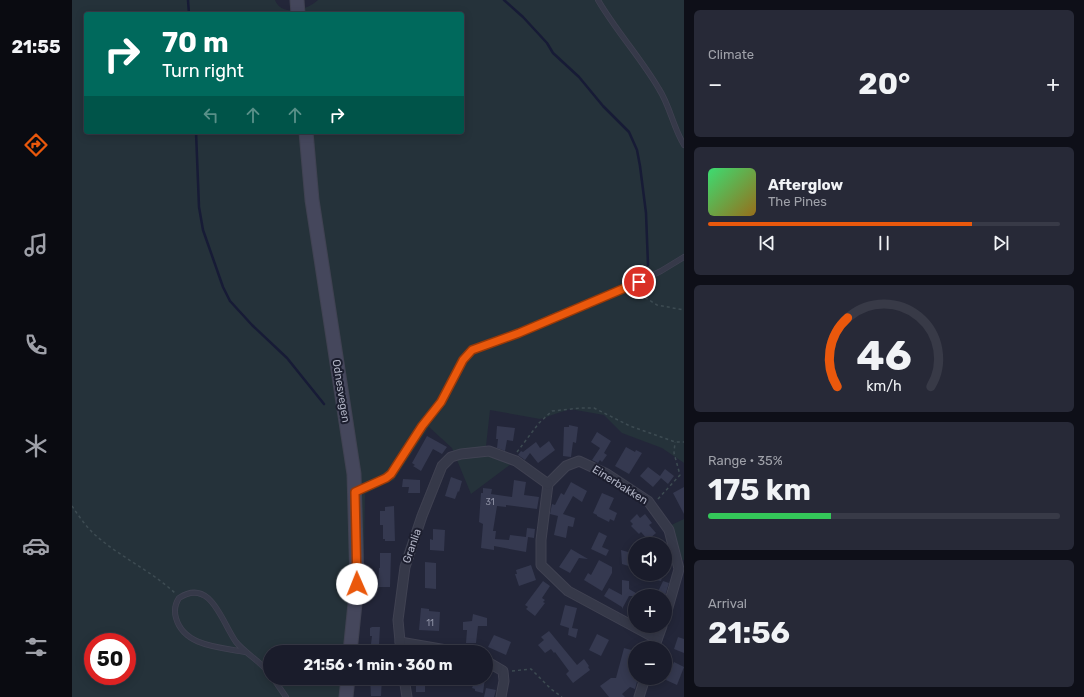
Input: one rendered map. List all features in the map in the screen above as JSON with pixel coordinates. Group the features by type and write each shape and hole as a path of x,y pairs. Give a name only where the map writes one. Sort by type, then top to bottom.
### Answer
{"main road":[{"path":"297,0 298,12"},
{"name":"Odnesvegen","path":"306,134 312,200 354,474 357,584 351,645"},
{"path":"346,697 347,685"}],"street":[{"name":"Granlia","path":"400,645 398,620 405,567 422,516 442,466 451,458 461,454 490,451 510,459"},
{"path":"510,459 516,461 548,484 541,540 541,565 568,591 651,641"},
{"name":"Einerbakken","path":"548,484 566,466 579,461 607,474 648,501 669,530 679,569 672,594"},
{"path":"400,642 417,645"},
{"path":"493,665 503,671 504,681 501,697"},
{"path":"405,685 407,697"},
{"path":"639,697 642,685"}],"lane":[{"path":"598,0 610,21 660,90 674,127 684,145"},
{"path":"355,492 386,478 391,474 422,426 441,402 463,360 472,350 519,333 552,317 628,287 662,271 684,257"},
{"path":"245,652 206,645 183,632 178,625 174,612 179,598 192,592 203,595 211,600 235,640 245,652 263,666"},
{"path":"278,685 286,697"}],"path":[{"path":"628,287 657,305 684,310"},
{"path":"510,459 545,416 552,411 559,409 594,408 630,426 675,442 684,442"},
{"path":"651,505 680,475 674,453 675,442"},
{"path":"72,506 93,533 150,575 163,582 179,598"},
{"path":"503,671 531,668 551,689 562,697"}],"shaded area":[{"path":"72,0 275,0 283,9 295,10 308,7 318,0 684,0 684,463 662,448 622,433 604,415 570,409 540,419 490,410 485,455 511,464 471,494 452,448 429,427 394,480 365,494 364,555 357,645 263,645 263,685 352,685 350,697 72,697"},
{"path":"684,519 684,560 676,559 672,545 672,537 670,537 667,527"}],"building":[{"path":"569,425 578,427 576,443 573,442 571,457 563,456 564,427 569,427"},
{"path":"497,426 515,428 513,441 507,440 505,451 497,448"},
{"path":"597,432 611,441 604,453 607,455 602,462 600,460 598,463 592,460 600,448 591,442"},
{"path":"427,436 447,447 442,454 433,449 421,471 413,466 415,465 412,463"},
{"path":"549,441 555,450 538,463 530,453 525,460 518,455 521,451 523,452 536,442 540,448"},
{"path":"626,447 635,452 636,450 642,453 629,474 615,466"},
{"path":"648,467 660,476 665,469 674,476 668,484 661,478 653,487 640,476"},
{"path":"451,477 462,481 455,499 445,496"},
{"path":"403,479 420,480 420,493 408,493 409,487 402,487"},
{"path":"514,480 526,482 524,495 539,497 537,509 506,505 506,507 497,506 493,531 496,531 495,539 509,540 510,535 526,537 527,528 535,529 534,538 528,537 526,552 494,546 494,550 481,548 483,524 479,522 481,493 483,493 483,488 492,489 491,494 512,497"},
{"path":"571,482 587,491 582,502 573,496 563,514 575,518 573,527 568,526 566,538 554,535 558,516 550,514 552,504 555,505 561,493 564,495"},
{"path":"684,487 684,514 673,493"},
{"path":"602,493 614,498 609,509 617,513 614,521 610,519 609,522 593,513"},
{"path":"394,506 395,541 385,541 385,539 383,539 383,525 380,525 380,511 385,511 385,507"},
{"path":"637,514 640,518 645,514 652,523 649,525 656,533 651,537 645,537 641,532 639,534 631,526 633,524 630,521"},
{"path":"433,529 445,530 444,551 430,550 430,539 433,540"},
{"path":"599,532 607,536 602,547 609,550 606,556 591,549"},
{"path":"571,549 588,559 579,558 570,573 559,567"},
{"path":"621,550 628,552 628,566 622,564"},
{"path":"380,553 391,553 390,587 378,587"},
{"path":"599,560 612,567 612,573 602,591 584,580 588,573 591,575"},
{"path":"425,562 436,563 436,589 425,588"},
{"path":"531,565 536,580 519,586 515,574 517,574 516,570"},
{"path":"622,580 629,581 628,598 622,609 622,607 604,596 609,588 622,595"},
{"path":"543,581 550,586 542,598 545,600 543,602 545,603 535,616 526,609 528,607 525,605"},
{"path":"663,581 669,583 667,589 659,589"},
{"path":"565,605 577,608 572,628 578,629 576,638 568,635 569,628 560,625"},
{"path":"421,608 429,609 429,611 440,612 439,631 419,630"},
{"path":"473,614 487,618 487,626 478,626 476,643 466,643 467,630 463,630 463,622 472,621"},
{"path":"380,627 379,645 371,644 372,636 370,636 370,628"},
{"path":"549,631 577,665 584,659 589,666 588,667 590,670 573,683 566,674 569,671 555,652 554,653 551,649 545,653 538,645 544,640 541,637"},
{"path":"597,634 609,640 601,656 589,650"},
{"path":"494,635 511,642 506,655 493,649 493,645 489,645"},
{"path":"678,637 684,639 684,653 674,649"},
{"path":"624,648 628,649 628,685 636,685 635,689 630,687 622,694 625,697 609,697 600,686 611,678 616,678"},
{"path":"674,662 684,667 677,685 672,683 672,666"},
{"path":"370,685 382,685 381,696 371,696"},
{"path":"416,685 425,685 425,692 416,692"},
{"path":"473,685 484,685 483,693 475,691 475,689 472,688"},
{"path":"486,688 496,690 494,697 484,697"}],"waterway":[{"path":"188,0 189,12"},
{"path":"504,0 523,17 547,43 553,53 579,77 603,106 629,132 637,150 640,166 646,213 648,265"},
{"path":"196,134 199,207 203,230 223,287 230,301 252,325 287,358 324,404"}],"route":[{"path":"357,584 355,492 386,478 391,474 422,426 441,402 466,355 478,347 519,333 552,317 639,282"}]}
